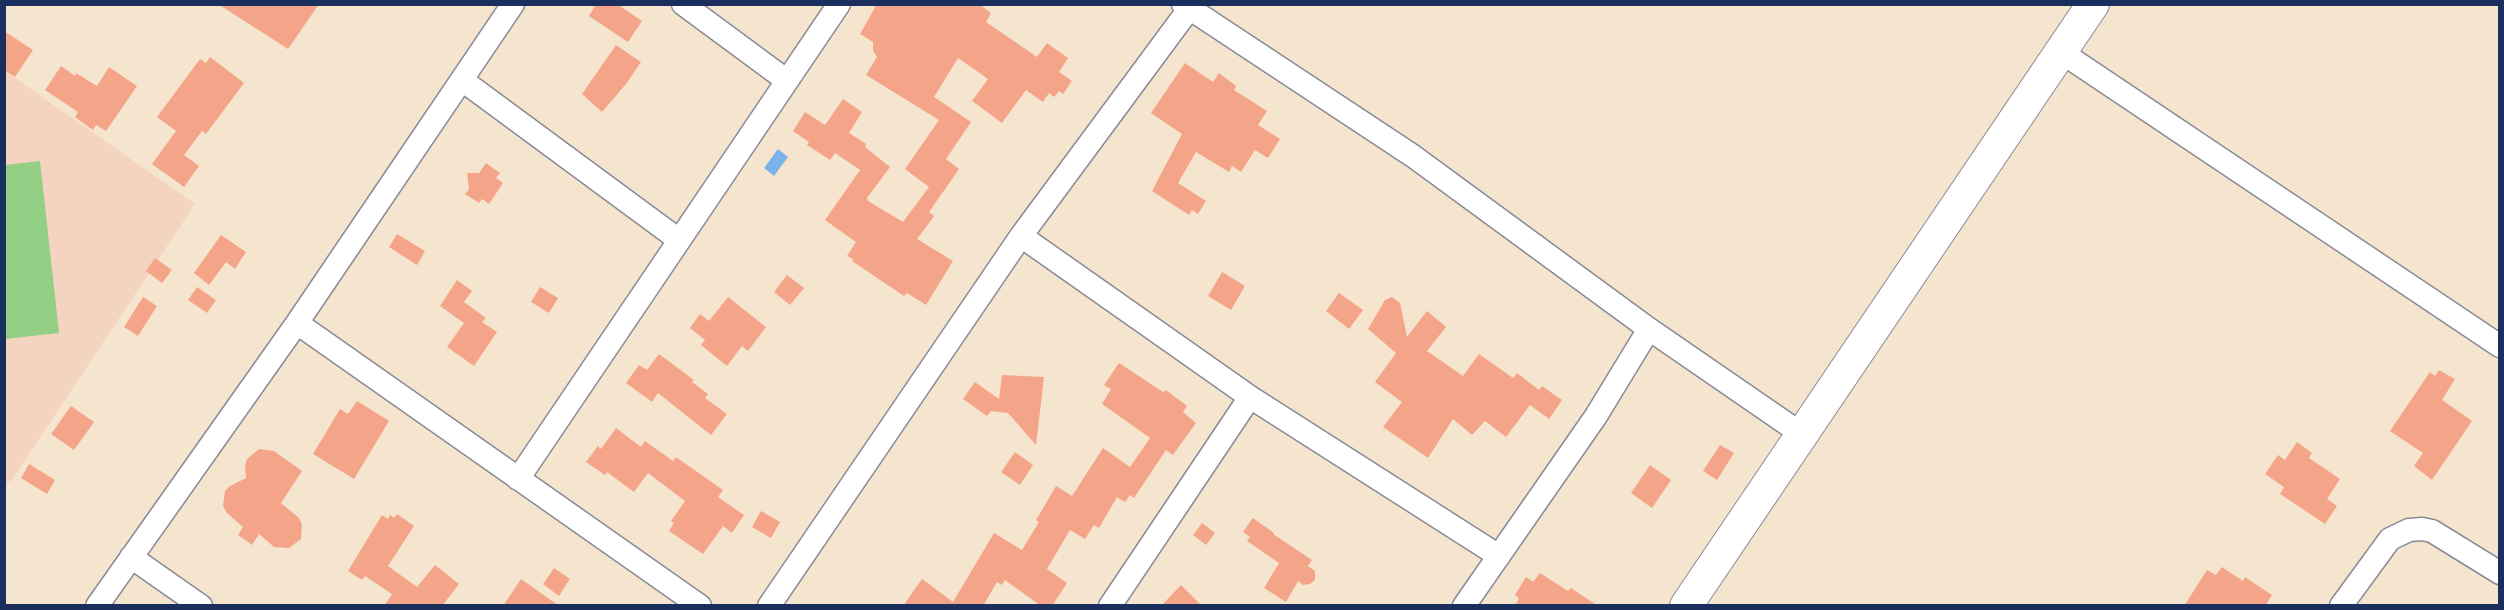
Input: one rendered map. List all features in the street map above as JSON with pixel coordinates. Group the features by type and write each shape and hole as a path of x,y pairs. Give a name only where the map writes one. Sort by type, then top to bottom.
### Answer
{"street":[{"path":"97,606 297,323 513,4"},
{"path":"684,4 786,80"},
{"path":"518,479 839,4"},
{"path":"1686,606 2093,4"},
{"path":"769,606 1021,236 1186,7 1413,156 1649,329 1803,435"},
{"path":"2061,52 2499,346"},
{"path":"462,80 679,240"},
{"path":"1021,236 1250,397 1499,556"},
{"path":"297,323 700,606"},
{"path":"1464,606 1596,416 1649,329"},
{"path":"1111,605 1250,397"},
{"path":"2341,606 2390,539 2409,530 2422,528 2432,531 2499,573"},
{"path":"131,557 201,606"}],"shaded area":[{"path":"5,71 195,204 11,481 5,482"}],"green space":[{"path":"40,161 59,333 5,339 5,165"}],"water":[{"path":"778,149 788,157 774,176 764,168"}],"building":[{"path":"218,4 319,4 288,49"},
{"path":"596,4 617,4 642,21 628,42 589,16"},
{"path":"877,4 979,4 991,13 986,22 1037,57 1047,43 1068,58 1059,72 1072,81 1063,94 1059,91 1054,97 1049,93 1043,102 1026,90 1002,123 972,101 988,79 958,58 934,97 971,122 946,159 959,169 929,212 934,216 917,239 953,261 926,305 907,293 904,296 847,256 856,242 825,220 860,170 835,153 830,160 807,145 809,142 793,131 805,112 825,125 843,99 862,112 849,133 866,144 865,147 890,167 867,198 868,201 903,222 929,187 905,169 939,120 866,75 877,57 873,51 873,42 860,34"},
{"path":"4,31 33,50 15,77 4,70"},
{"path":"616,45 641,62 602,112 582,94"},
{"path":"210,57 244,83 206,134 202,131 184,155 199,166 184,187 152,164 176,131 157,117 200,59 206,63"},
{"path":"1185,63 1213,82 1219,73 1236,86 1234,90 1267,111 1258,125 1280,139 1268,158 1255,150 1241,172 1232,166 1229,172 1196,152 1178,183 1206,201 1198,214 1192,210 1189,215 1152,191 1182,134 1151,113"},
{"path":"61,66 75,76 76,73 97,86 109,67 137,86 106,131 96,125 93,130 75,117 78,112 45,90"},
{"path":"486,163 500,173 496,178 503,183 489,204 482,199 479,203 465,194 469,189 467,173 479,173"},
{"path":"397,234 425,251 417,265 389,247"},
{"path":"221,235 246,252 235,269 226,262 209,285 194,273"},
{"path":"155,258 172,270 162,283 146,271"},
{"path":"1222,272 1245,286 1231,310 1208,296"},
{"path":"787,275 804,288 790,305 774,292"},
{"path":"457,280 472,291 464,302 486,318 482,322 497,332 474,366 447,347 464,323 440,306"},
{"path":"197,287 216,300 207,313 188,300"},
{"path":"540,287 558,298 549,313 531,302"},
{"path":"1339,293 1363,310 1349,329 1326,311"},
{"path":"143,297 157,306 138,336 124,327"},
{"path":"728,297 766,327 748,351 742,346 727,366 701,345 705,340 690,328 700,314 709,321"},
{"path":"1392,297 1400,303 1407,337 1427,311 1446,327 1427,351 1463,376 1479,354 1513,378 1517,373 1539,390 1542,386 1562,400 1549,419 1530,405 1506,437 1485,421 1472,435 1453,419 1428,458 1383,427 1402,402 1375,382 1396,353 1368,329 1385,300"},
{"path":"659,354 694,380 692,382 708,394 705,398 727,414 711,435 658,393 652,402 626,383 639,365 647,370"},
{"path":"1119,363 1163,392 1166,390 1187,406 1183,412 1196,423 1173,455 1166,450 1134,498 1130,495 1125,502 1117,497 1099,528 1094,525 1085,539 1070,530 1047,569 1067,583 1052,606 1041,606 1005,580 1002,585 997,582 983,606 903,606 922,579 953,602 994,533 1022,550 1039,522 1036,520 1056,486 1072,496 1103,448 1130,467 1150,438 1102,404 1111,389 1104,385"},
{"path":"2439,370 2455,379 2442,400 2472,421 2432,480 2414,466 2423,453 2390,431 2430,372 2435,376"},
{"path":"1002,375 1044,377 1036,445 1008,413 991,411 987,416 963,399 975,382 999,399"},
{"path":"357,401 389,421 354,479 313,454 340,409 348,414"},
{"path":"71,406 94,422 74,450 51,434"},
{"path":"616,428 641,447 645,441 673,461 676,457 723,490 718,497 744,515 732,533 723,526 703,554 669,531 674,523 671,521 685,501 648,473 634,492 607,472 605,475 586,462 598,446 601,449"},
{"path":"2297,442 2312,453 2309,458 2340,479 2327,499 2337,506 2325,524 2280,494 2284,487 2265,474 2278,455 2285,460"},
{"path":"1720,445 1734,453 1717,480 1703,471"},
{"path":"259,449 274,451 302,471 281,503 299,518 302,525 301,539 289,548 274,547 259,534 252,545 238,535 243,527 227,513 223,506 225,491 246,478 247,459"},
{"path":"1015,452 1033,465 1020,485 1001,472"},
{"path":"29,464 55,480 47,494 21,478"},
{"path":"1650,465 1671,480 1652,508 1631,493"},
{"path":"761,511 780,522 771,538 752,527"},
{"path":"397,514 414,526 388,566 417,587 435,565 459,584 442,606 384,606 392,594 365,576 362,580 348,571 382,515 388,519 390,515 394,518"},
{"path":"1253,518 1312,560 1308,566 1315,571 1315,580 1303,585 1298,581 1286,602 1264,588 1279,563 1247,541 1250,537 1243,532"},
{"path":"1202,523 1215,533 1206,545 1193,535"},
{"path":"2222,567 2243,581 2245,577 2272,595 2265,606 2184,606 2207,570 2216,575"},
{"path":"554,568 570,579 559,596 543,584"},
{"path":"1540,573 1568,591 1571,588 1598,606 1515,606 1519,598 1515,595 1526,577 1533,582"},
{"path":"521,579 559,606 503,606"},
{"path":"1181,585 1202,606 1161,606"}]}
